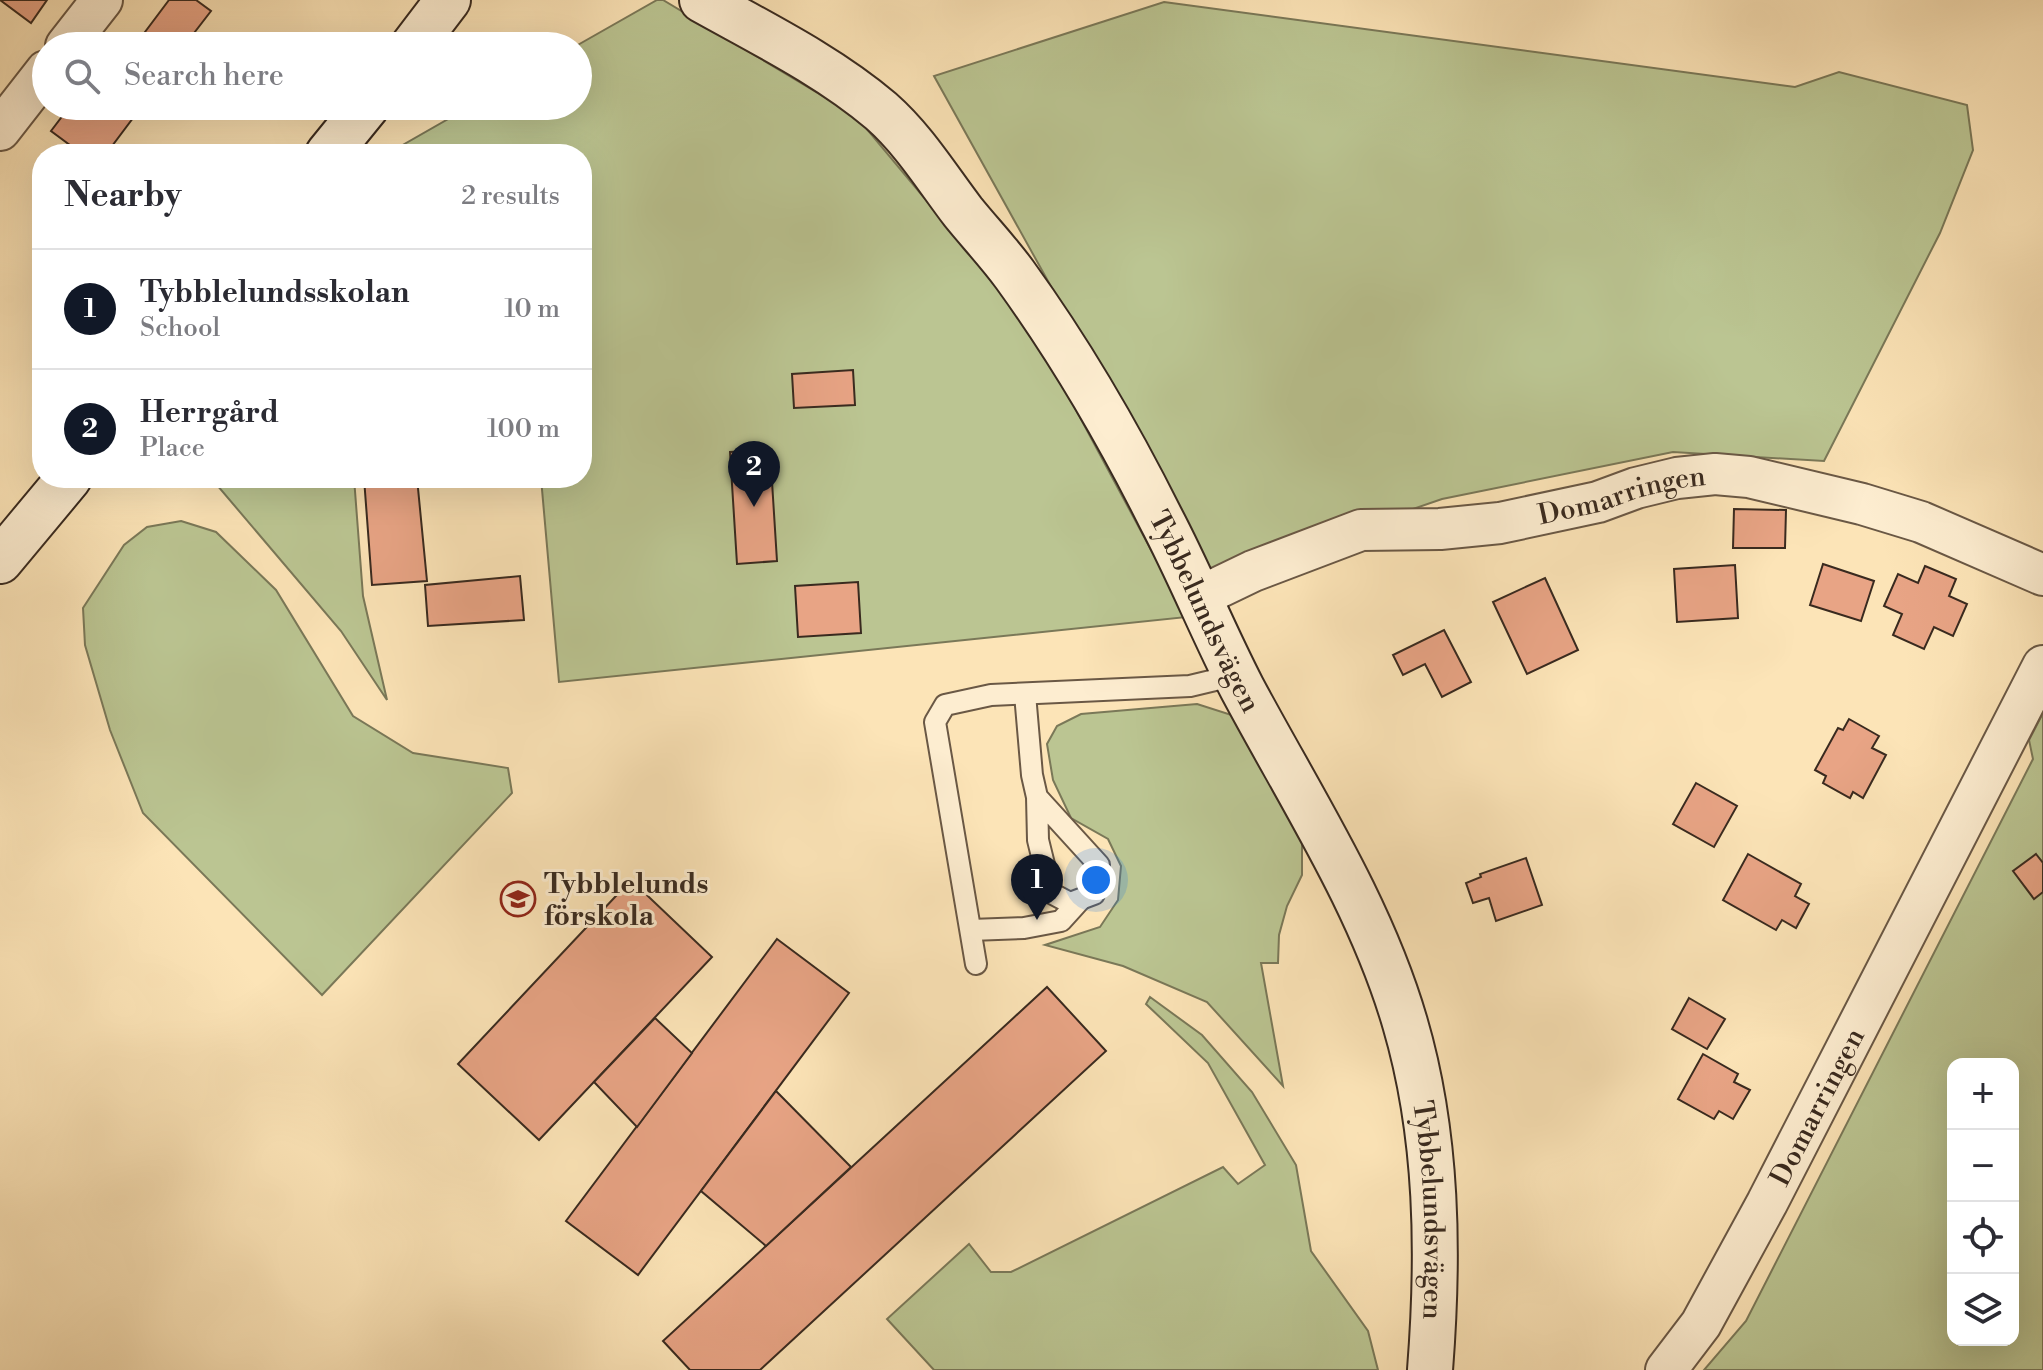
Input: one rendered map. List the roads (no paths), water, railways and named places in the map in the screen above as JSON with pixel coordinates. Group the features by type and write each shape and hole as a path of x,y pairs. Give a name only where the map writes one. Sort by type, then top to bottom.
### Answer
{"street":[{"path":"77,32 102,0"},
{"path":"424,32 448,0"},
{"name":"Tybbelundsvägen","path":"702,0 824,69 883,113 924,158 1014,274 1129,458 1236,675 1362,911 1405,1023 1422,1091 1431,1155 1434,1235 1430,1370"},
{"path":"0,130 32,89"},
{"path":"336,144 356,120"},
{"name":"Domarringen","path":"1199,597 1253,571 1361,530 1440,529 1500,523 1598,502 1677,478 1715,474 1749,477 1921,522 2043,575"},
{"path":"0,561 61,488"},
{"name":"Domarringen","path":"1666,1370 1701,1324 1767,1203 2043,666"}],"lane":[{"path":"976,964 935,722 945,705 991,695 1190,686 1236,675"},
{"path":"1025,694 1032,775 1037,797 1038,840 1051,893 1070,903 1094,894 1099,865 1037,797"},
{"path":"971,930 1024,928 1061,921 1080,900"}],"place":[{"name":"Herrgård","path":"754,507"},
{"name":"Tybblelunds förskola","path":"518,899"},
{"name":"Tybblelundsskolan","path":"1037,920"}]}
